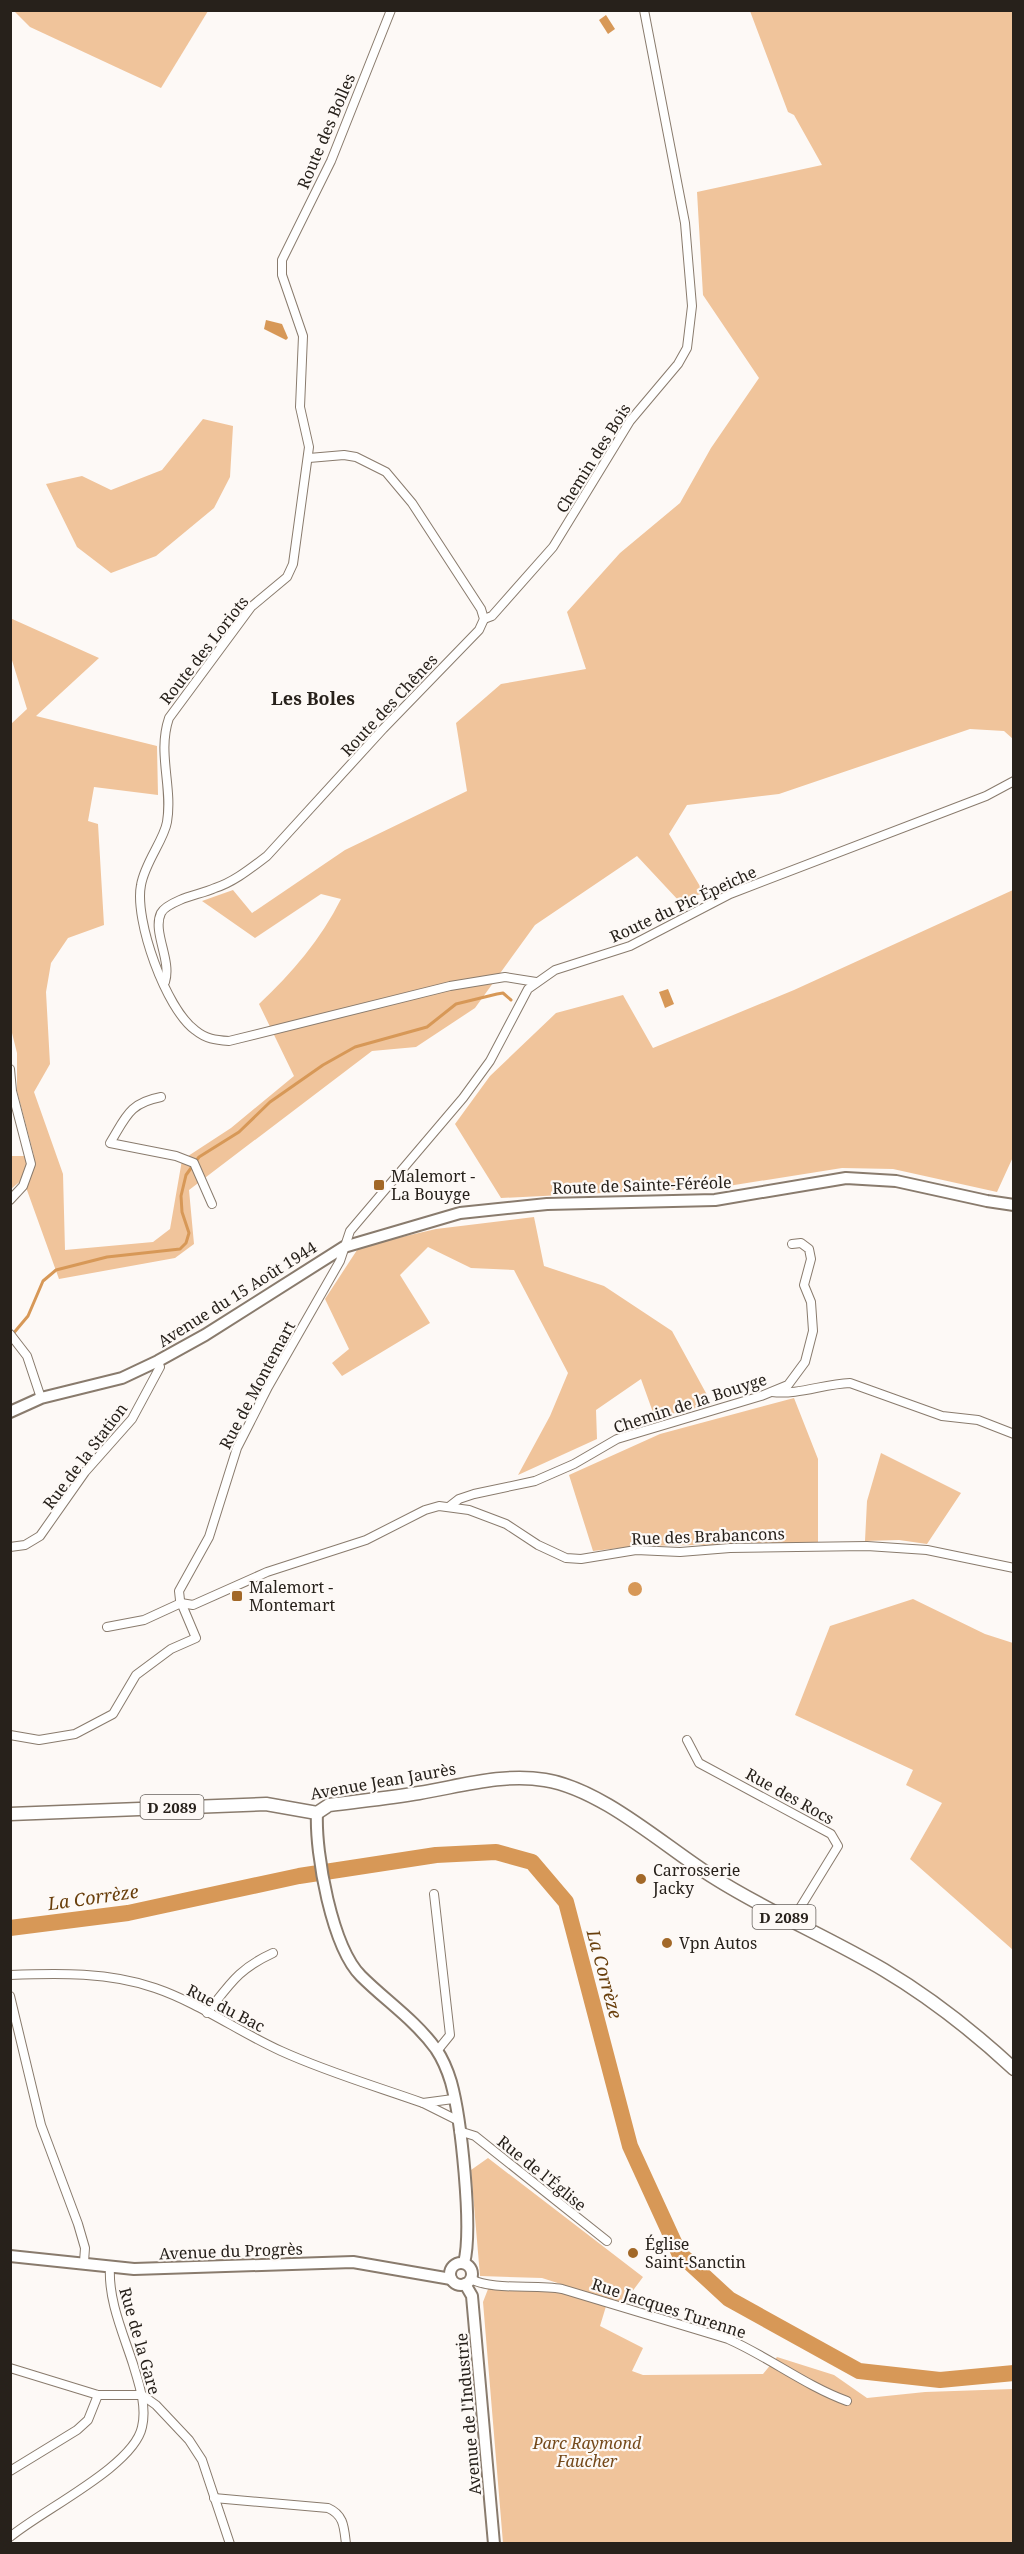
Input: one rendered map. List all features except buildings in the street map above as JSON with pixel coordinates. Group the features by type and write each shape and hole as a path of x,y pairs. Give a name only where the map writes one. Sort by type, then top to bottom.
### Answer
{"main road":[{"name":"Route de Sainte-Féréole","path":"344,1247 460,1213 547,1204 715,1200 846,1178 896,1181 987,1201 1014,1204"},
{"name":"Avenue du 15 Août 1944","path":"10,1412 41,1398 122,1378 158,1361 205,1335 344,1247"},
{"name":"Avenue Jean Jaurès","path":"10,1814 266,1804 316,1812 329,1805 420,1793 471,1782 512,1778 546,1780 581,1791 608,1806 713,1877 792,1921"},
{"path":"316,1812 331,1917 346,1957 359,1975 418,2027 437,2051 451,2082 458,2126 467,2228 464,2263"},
{"name":"D 2089","path":"792,1921 872,1963 923,1995 979,2037 1014,2069"},
{"name":"Avenue du Progrès","path":"10,2256 84,2262 110,2267 169,2269 353,2262 451,2279"},
{"path":"464,2263 471,2269 468,2281 459,2284 451,2279 450,2271 454,2265 464,2263"},
{"name":"Avenue de l'Industrie","path":"468,2281 476,2331 494,2544"}],"street":[{"name":"Route des Bolles","path":"282,260 331,161 391,10"},
{"name":"Chemin des Bois","path":"484,619 492,616 553,547 630,421 678,364 687,348 692,306 685,223 644,10"},
{"name":"Route des Loriots","path":"282,260 282,275 303,336 300,407 309,447 293,564 287,577 251,607 169,718 163,735 168,823 150,858 141,885 140,914 146,942 179,1013 193,1029 209,1039 229,1041 450,986 505,977 536,982"},
{"path":"309,458 350,456 386,472 412,503 481,609 484,619"},
{"name":"Route des Chênes","path":"165,982 168,972 159,927 161,913 169,905 183,898 218,888 246,872 267,856 479,630 484,619"},
{"name":"Route du Pic Épeiche","path":"344,1247 350,1231 464,1098 490,1061 528,989 536,982 555,970 630,946 730,894 986,796 1014,781"},
{"path":"10,1069 12,1091 31,1164 23,1186 10,1200"},
{"path":"162,1097 144,1100 134,1106 110,1143 176,1156 194,1163 212,1204"},
{"name":"Chemin de la Bouyge","path":"450,1506 459,1499 474,1494 535,1481 574,1464 617,1439 788,1385 805,1362 813,1331 811,1302 804,1285 811,1259 809,1249 801,1243 792,1244"},
{"name":"Rue de Montemart","path":"181,1603 179,1591 209,1536 237,1448 268,1387 340,1261 344,1247"},
{"path":"10,1334 18,1340 27,1356 41,1398"},
{"name":"Rue de la Station","path":"10,1547 25,1545 40,1536 53,1520 85,1472 132,1419 160,1367 158,1361"},
{"path":"771,1392 790,1394 835,1383 850,1383 942,1416 978,1420 1014,1434"},
{"name":"Rue des Brabancons","path":"107,1627 144,1620 181,1603 193,1605 267,1572 366,1539 425,1510 450,1506 506,1524 538,1545 566,1558 581,1559 636,1550 680,1552 730,1548 867,1546 927,1550 1014,1568"},
{"path":"10,1735 39,1740 75,1734 113,1714 136,1675 171,1649 196,1638 181,1603"},
{"name":"Rue des Rocs","path":"687,1740 699,1763 831,1834 838,1841 838,1846 792,1921"},
{"path":"434,1894 450,2035 437,2051"},
{"path":"207,2013 238,1973 251,1963 273,1953"},
{"name":"Rue du Bac","path":"10,1975 121,1978 156,1988 324,2069 423,2103 458,2126"},
{"path":"10,1996 41,2125 85,2248 84,2262"},
{"name":"Rue du Bac","path":"423,2103 453,2099"},
{"name":"Rue de l'Église","path":"458,2126 475,2136 607,2241"},
{"name":"Rue de la Gare","path":"10,2537 120,2461 136,2445 142,2427 142,2395 111,2292 110,2267"},
{"name":"Rue Jacques Turenne","path":"468,2281 562,2289 728,2339 752,2349 816,2390 847,2401"},
{"path":"10,2368 98,2395 142,2395 156,2405 189,2440 202,2460 230,2544"},
{"path":"10,2470 77,2430 88,2420 98,2395"},
{"path":"214,2498 328,2508 338,2513 344,2524 346,2544"}],"green space":[{"path":"14,11 208,11 161,88 30,27"},
{"path":"750,11 1013,11 1013,739 1004,731 970,729 779,794 687,805 669,834 704,893 679,901 637,856 535,925 475,1008 416,1047 372,1051 189,1190 194,1244 175,1258 59,1279 23,1179 11,1189 11,1156 34,1156 17,1091 17,1053 10,1025 11,724 27,709 11,657 10,618 99,658 36,716 157,746 158,795 94,787 88,821 98,824 104,925 68,938 51,963 46,992 50,1064 34,1092 63,1174 65,1250 153,1242 170,1229 182,1160 231,1128 294,1076 259,1004 305,955 341,899 321,894 255,938 202,901 233,890 252,913 345,850 467,791 456,723 501,684 586,669 567,612 620,553 680,503 711,448 759,378 703,295 697,192 822,165 794,115 788,112"},
{"path":"203,419 233,426 230,477 214,508 156,556 111,573 77,547 46,484 82,476 111,490 162,470"},
{"path":"1013,890 1013,1157 997,1192 893,1169 842,1168 722,1187 501,1198 455,1124 490,1076 556,1013 623,995 653,1048 794,990"},
{"path":"534,1217 544,1266 604,1286 672,1331 712,1404 655,1418 641,1379 596,1410 597,1439 518,1475 550,1416 568,1373 514,1270 471,1268 428,1247 400,1275 430,1323 342,1376 332,1363 349,1349 325,1299 359,1247 436,1229"},
{"path":"794,1398 818,1459 818,1543 638,1546 593,1551 569,1475 660,1434"},
{"path":"881,1453 961,1493 927,1544 899,1540 865,1541 867,1501"},
{"path":"913,1599 985,1634 1013,1643 1013,1950 910,1859 942,1803 906,1785 913,1770 795,1715 830,1626"},
{"path":"488,2158 643,2277 623,2304 542,2278 480,2276 471,2170"},
{"name":"Parc Raymond Faucher","path":"490,2284 543,2286 607,2303 600,2326 643,2348 632,2371 643,2375 763,2374 777,2357 834,2375 867,2398 925,2392 1013,2389 1013,2543 503,2543 483,2302"}],"shaded area":[{"path":"606,15 615,29 608,34 599,20"},
{"path":"266,320 282,324 288,338 286,340 264,329"},
{"path":"668,989 674,1004 665,1008 659,992"},
{"path":"635,1582 640,1584 642,1589 640,1594 635,1596 630,1594 628,1589 630,1584"}],"waterway":[{"path":"12,1335 28,1316 43,1281 56,1270 107,1257 180,1249 186,1243 189,1233 182,1212 181,1196 186,1175 199,1157 239,1132 270,1102 323,1065 355,1047 427,1027 456,1004 503,993 511,1000"},
{"name":"La Corrèze","path":"10,1928 128,1913 299,1876 436,1855 496,1852 532,1862 566,1902 630,2146 679,2253 729,2299 859,2371 940,2380 1014,2373"}],"place":[{"name":"Malemort - La Bouyge","path":"379,1185"},
{"name":"Malemort - Montemart","path":"237,1596"},
{"name":"Carrosserie Jacky","path":"641,1879"},
{"name":"Vpn Autos","path":"667,1943"},
{"name":"Église Saint-Sanctin","path":"633,2253"}],"district":[{"name":"Les Boles","path":"313,698"}]}
